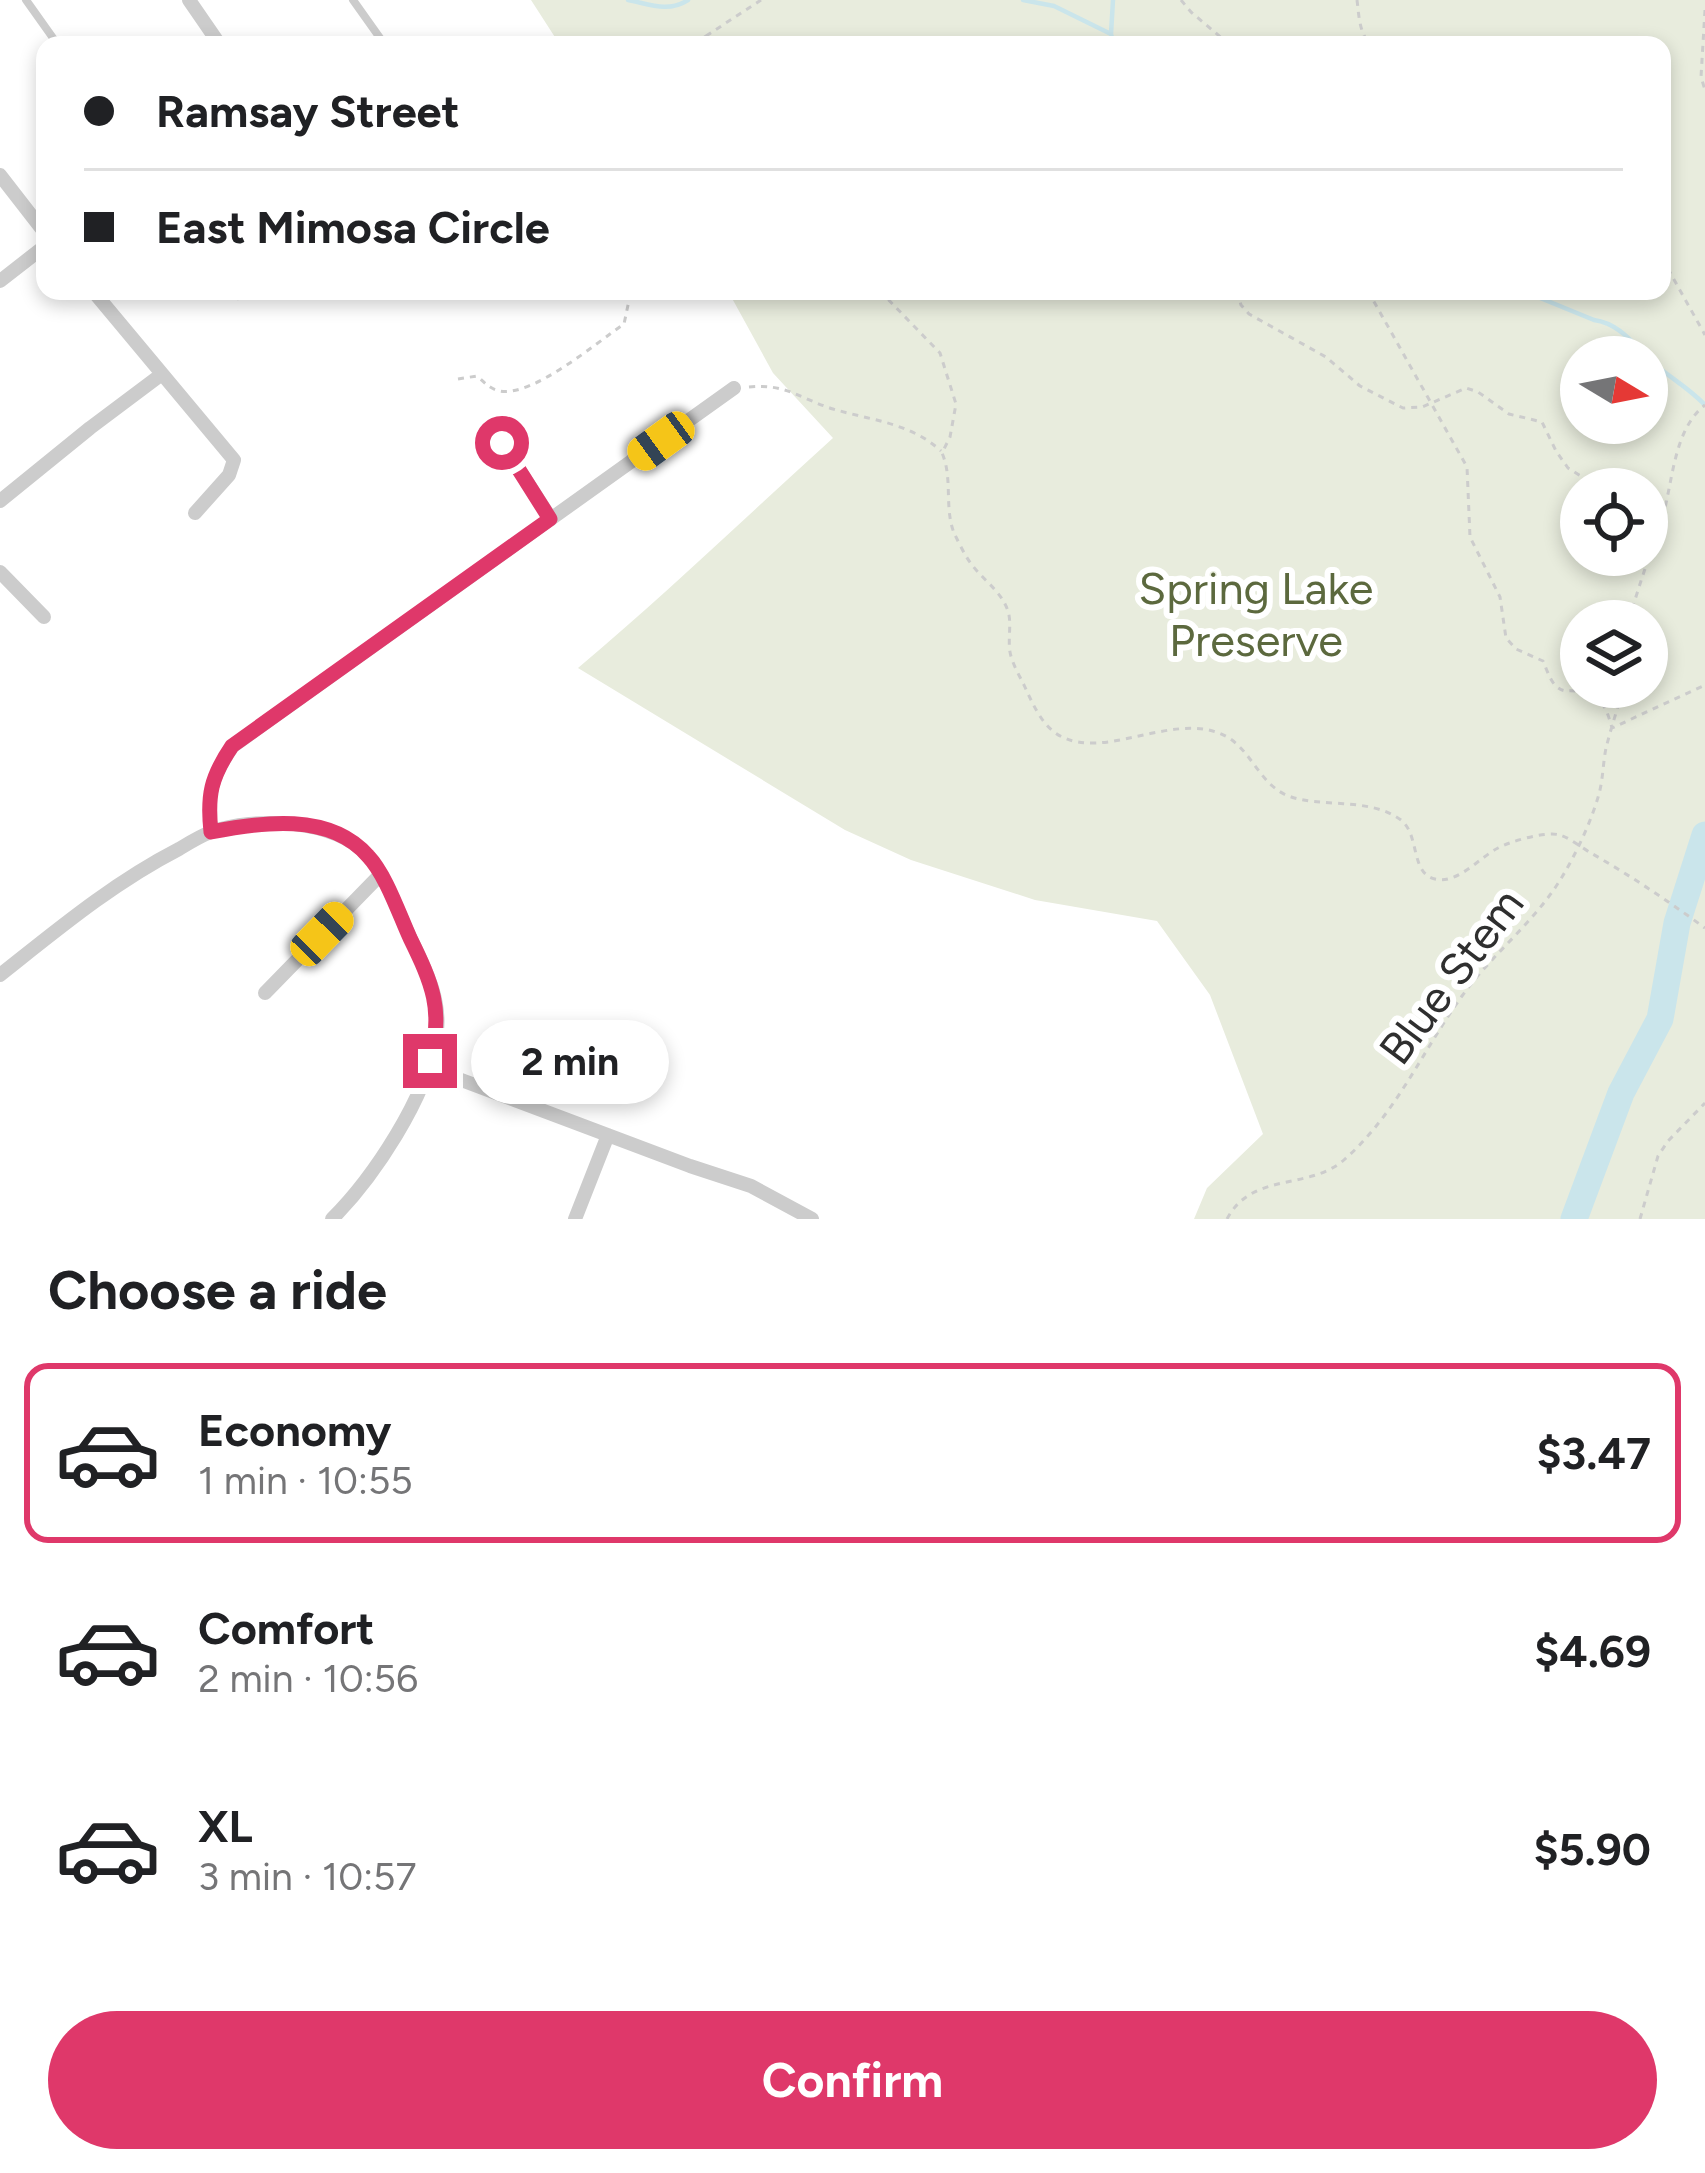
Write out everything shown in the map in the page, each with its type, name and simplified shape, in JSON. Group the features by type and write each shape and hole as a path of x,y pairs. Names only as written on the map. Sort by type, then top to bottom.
{"street":[{"path":"189,0 209,36"},
{"path":"0,175 36,221"},
{"path":"0,281 36,253"},
{"path":"100,300 234,460 229,475 195,513"},
{"path":"0,501 162,374"},
{"path":"211,832 208,801 217,768 232,746 734,388"},
{"path":"502,443 550,519"},
{"path":"0,572 44,617"},
{"path":"0,975 136,871 211,832 284,823 322,829 348,840 368,855 380,875 430,979 438,1013 430,1061 404,1122 377,1165 332,1219"},
{"path":"266,993 380,875"},
{"path":"430,1061 456,1078 751,1186 812,1219"},
{"path":"575,1219 608,1135"}],"lane":[{"path":"26,0 52,36"},
{"path":"353,0 379,36"}],"path":[{"path":"706,36 761,0"},
{"path":"1181,0 1219,36"},
{"path":"1358,0 1364,36"},
{"path":"1705,10 1700,77 1705,90"},
{"path":"1671,274 1705,335"},
{"path":"458,379 477,376 493,390 507,392 532,388 624,324 629,300"},
{"path":"889,300 940,353 956,404 942,453"},
{"path":"1240,300 1249,314 1326,357 1360,386 1403,408 1422,407 1466,388 1509,414 1543,422 1568,468"},
{"path":"1373,300 1467,467 1470,537 1500,597 1506,638 1516,649 1543,661 1562,691 1598,696 1612,728 1705,685"},
{"path":"734,388 790,389 828,408 898,426 932,442 946,463 953,530 970,563 1002,597 1009,616 1010,654 1040,718 1058,737 1093,743 1180,729 1211,731 1239,746 1280,793 1345,802 1404,822 1414,839 1419,866 1438,881 1450,879 1499,848 1557,834 1650,887 1705,928"},
{"path":"1668,495 1683,436 1705,405"},
{"name":"Blue Stem","path":"1227,1219 1251,1192 1322,1174 1342,1163 1365,1138 1417,1070 1462,994 1561,880 1599,792 1618,708"},
{"path":"1640,1219 1658,1156 1705,1103"}],"green space":[{"name":"Spring Lake Preserve","path":"531,0 1705,0 1705,1219 1194,1219 1207,1188 1263,1134 1210,995 1157,921 1035,900 911,860 845,830 578,668 833,438 773,373 733,300 1671,300 1671,36 554,36"}],"waterway":[{"path":"628,0 666,7 688,0"},
{"path":"1023,0 1054,6 1111,34"},
{"path":"1112,36 1113,0"},
{"path":"1545,300 1613,327 1705,405"},
{"path":"1574,1219 1621,1093 1660,1019 1677,923 1705,835"}],"route":[{"path":"430,1061 438,1013 430,979 368,855 322,829 284,823 211,832 208,801 217,768 232,746 550,519 502,443"}]}
